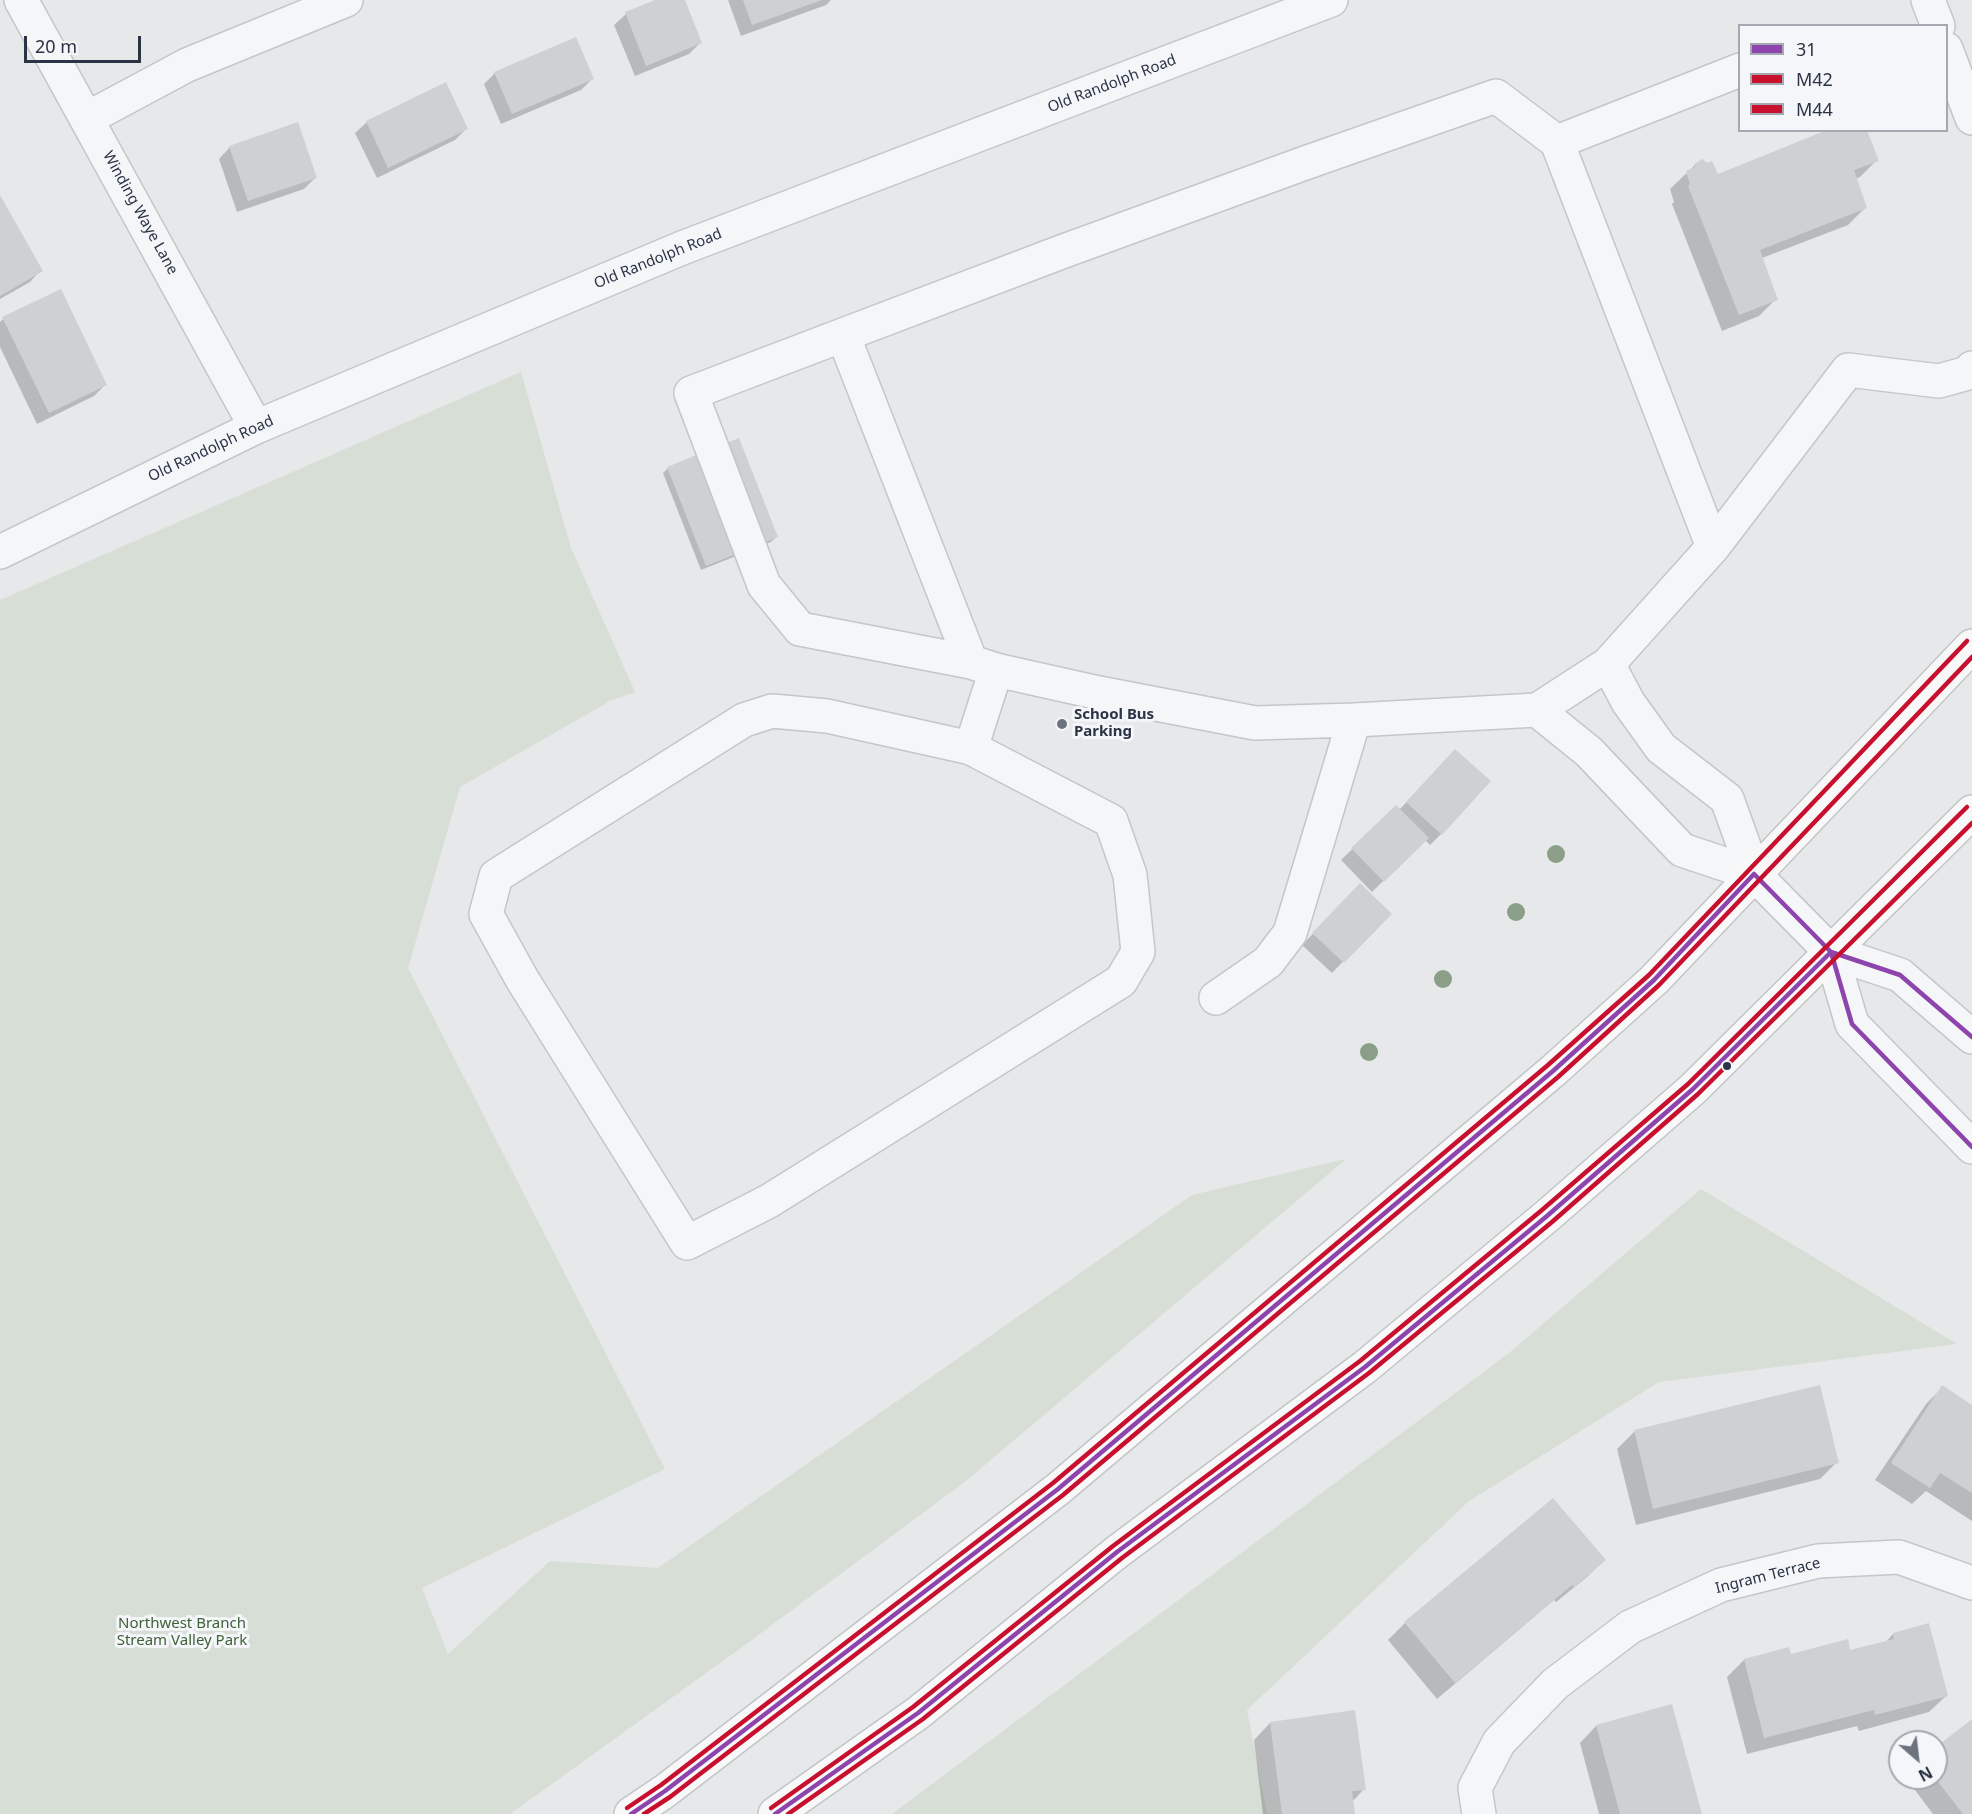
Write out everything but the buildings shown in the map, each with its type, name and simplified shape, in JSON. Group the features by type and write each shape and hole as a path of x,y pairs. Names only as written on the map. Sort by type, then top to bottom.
{"main road":[{"path":"631,1814 665,1791 1058,1489 1553,1071 1654,980 1972,646"},
{"path":"775,1814 918,1713 1117,1552 1365,1367 1556,1209 1693,1089 1972,812"}],"street":[{"name":"Winding Waye Lane","path":"21,0 88,118 256,427"},
{"path":"88,118 187,65 346,0"},
{"name":"Old Randolph Road","path":"0,552 256,427 682,248 1331,0"},
{"path":"1928,0 1937,24"},
{"path":"1948,52 1972,118"},
{"path":"1557,142 1738,71"},
{"path":"1713,547 1557,142 1496,96 1294,166 691,393 764,585 800,628 1099,693 1255,723 1537,710 1608,664 1713,547 1848,370 1939,381 1968,373 1972,368"},
{"path":"843,335 983,666 971,748"},
{"path":"1608,664 1628,702 1661,748 1727,799 1754,874 1831,952 1900,975 1972,1037"},
{"path":"1537,710 1588,752 1683,850 1754,874"},
{"path":"772,711 827,716 971,748 1111,821 1130,875 1138,952 1121,981 768,1201 687,1243 522,979 486,914 496,876 744,720 772,711"},
{"path":"1216,998 1268,962 1290,933 1354,720"},
{"path":"1831,952 1852,1024 1972,1147"},
{"name":"Ingram Terrace","path":"1479,1814 1475,1788 1499,1742 1556,1684 1630,1627 1721,1585 1818,1561 1899,1557 1972,1583"}],"green space":[{"name":"Northwest Branch Stream Valley Park","path":"521,372 571,548 635,692 610,701 460,787 408,968 665,1469 422,1588 448,1654 550,1561 658,1568 1192,1195 1346,1159 966,1481 734,1653 510,1814 0,1814 0,600"},
{"path":"1701,1189 1957,1344 1659,1382 1469,1501 1247,1710 1267,1814 892,1814 1509,1353"}],"transit line":[{"name":"M44","path":"627,1808 661,1785 1053,1483 1548,1065 1649,975 1967,641"},
{"name":"M42","path":"644,1814 670,1797 1063,1495 1558,1077 1659,985 1972,657"},
{"name":"M44","path":"771,1808 913,1707 1113,1546 1360,1361 1542,1210 1688,1084 1967,807"},
{"name":"M42","path":"788,1814 923,1719 1122,1558 1369,1373 1552,1222 1698,1094 1972,823"},
{"name":"31","path":"631,1814 665,1791 1058,1489 1553,1071 1654,980 1754,874 1831,952 1900,975 1972,1037"},
{"name":"31","path":"1831,952 1852,1024 1972,1147"},
{"name":"31","path":"775,1814 918,1713 1117,1552 1365,1367 1547,1216 1693,1089 1831,952"}],"place":[{"name":"School Bus Parking","path":"1062,724"}]}
